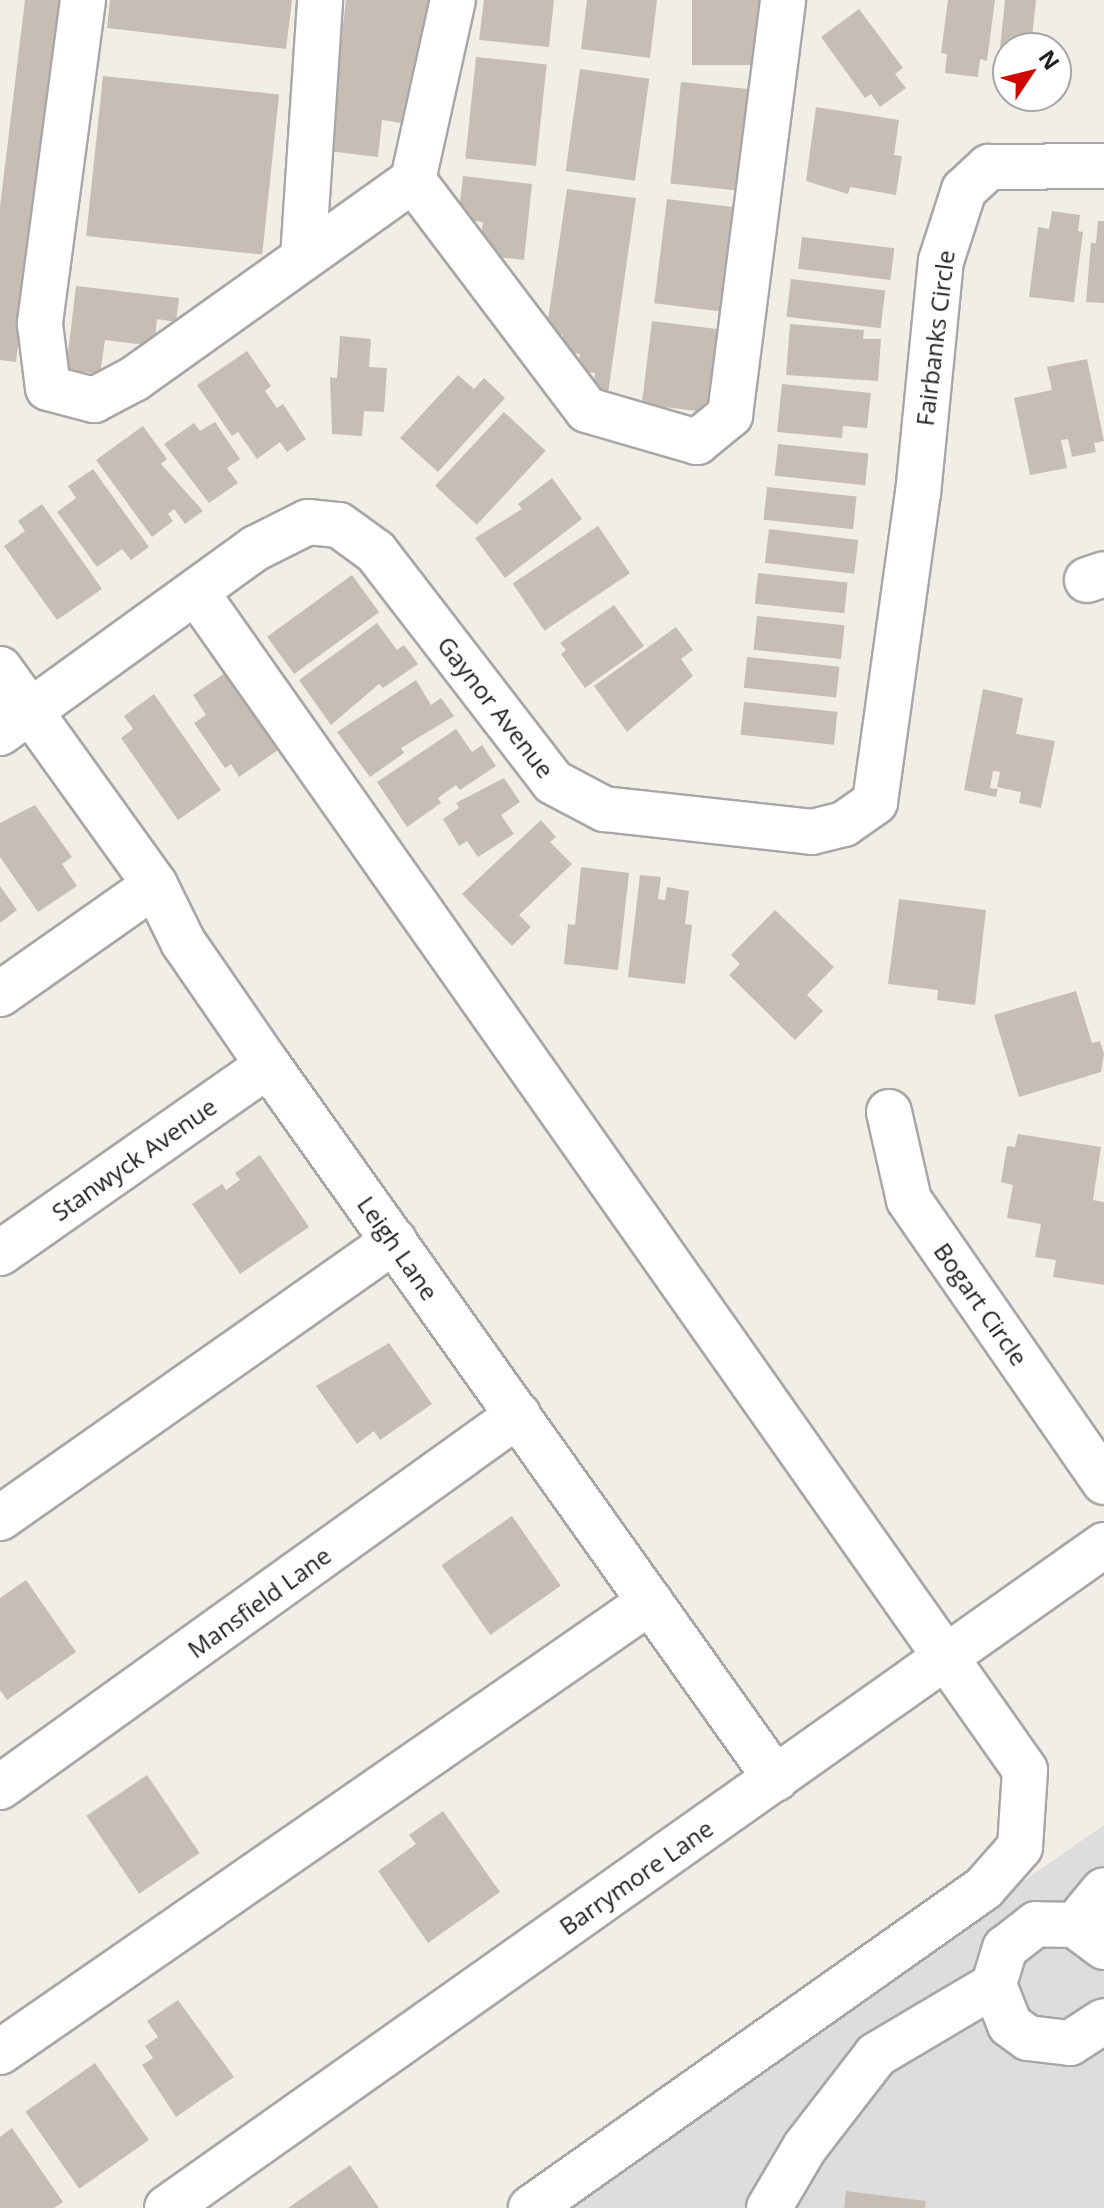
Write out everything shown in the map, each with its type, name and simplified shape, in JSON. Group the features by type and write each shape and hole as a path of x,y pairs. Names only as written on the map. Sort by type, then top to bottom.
{"street":[{"path":"83,0 40,324 48,388 94,400 134,379 413,180 453,0"},
{"path":"303,258 320,0"},
{"path":"413,180 587,410 697,442 730,415 783,0"},
{"name":"Fairbanks Circle","path":"918,494 941,261 964,190 989,167 1104,166"},
{"name":"Gaynor Avenue","path":"17,721 256,548 308,522 339,525 376,552 553,782 604,809 812,832 844,824 875,802 918,494"},
{"path":"196,592 1025,1770 1020,1847 984,1888 531,2208"},
{"name":"Leigh Lane","path":"0,669 17,721 155,885 183,942 268,1065 776,1779"},
{"path":"0,994 155,885"},
{"name":"Stanwyck Avenue","path":"0,1253 268,1065"},
{"name":"Bogart Circle","path":"889,1112 909,1200 1104,1482"},
{"path":"0,1518 394,1241"},
{"name":"Mansfield Lane","path":"0,1787 518,1415"},
{"name":"Barrymore Lane","path":"167,2208 949,1660 1104,1545"},
{"path":"0,2052 650,1602"},
{"path":"1099,2037 1059,2044 1028,2038 1010,2025 994,1985 997,1966 1018,1934 1036,1924 1090,1936 1104,1890"},
{"path":"769,2208 805,2147 876,2055 994,1985"}],"shaded area":[{"path":"1104,1825 1104,2208 553,2208"}],"building":[{"path":"25,0 60,0 16,362 0,360 0,207"},
{"path":"110,0 292,0 286,49 107,28"},
{"path":"346,0 434,0 399,142 401,123 382,120 378,157 328,151"},
{"path":"484,0 554,0 549,47 479,40"},
{"path":"587,0 657,0 650,58 581,49"},
{"path":"692,0 763,0 763,65 692,65"},
{"path":"948,0 995,0 987,61 980,59 978,77 945,73 947,54 941,53"},
{"path":"1005,0 1036,0 1033,32 1002,32"},
{"path":"859,9 903,68 895,74 906,88 880,107 871,94 865,98 821,37"},
{"path":"476,57 547,64 536,166 465,158"},
{"path":"580,69 649,79 635,181 566,171"},
{"path":"103,76 279,95 262,255 86,236"},
{"path":"681,82 751,89 740,191 670,183"},
{"path":"816,107 899,120 894,155 902,156 896,195 850,187 848,194 806,181"},
{"path":"463,176 532,184 524,260 488,256 490,240 481,239 483,222 458,219"},
{"path":"567,189 636,198 608,394 593,391 595,373 577,371 580,354 561,351 563,335 546,333"},
{"path":"667,199 738,208 726,312 654,303"},
{"path":"1052,211 1080,215 1078,231 1083,232 1074,302 1029,297 1038,227 1049,229"},
{"path":"1098,221 1104,221 1104,303 1086,302 1091,243 1096,243"},
{"path":"802,237 894,248 890,280 798,269"},
{"path":"791,279 885,291 881,328 786,317"},
{"path":"76,286 179,298 176,322 157,319 154,346 105,340 100,374 66,370"},
{"path":"652,321 720,329 710,413 642,404"},
{"path":"790,324 864,330 863,339 881,339 878,381 786,375"},
{"path":"340,336 371,339 369,367 387,368 384,412 364,411 362,436 332,434 330,377 337,378"},
{"path":"247,351 271,386 265,391 277,408 283,404 306,439 287,452 280,442 257,459 238,432 232,436 197,385"},
{"path":"1087,359 1104,441 1094,443 1096,452 1072,457 1068,439 1061,440 1067,468 1030,475 1014,398 1052,390 1047,367"},
{"path":"458,375 474,389 484,378 505,398 438,472 400,438"},
{"path":"782,384 871,393 867,428 843,426 842,438 777,432"},
{"path":"504,412 546,451 477,525 435,486"},
{"path":"215,422 240,459 227,468 238,483 209,503 164,444 194,423 200,431"},
{"path":"143,426 167,459 161,464 203,511 185,524 174,509 168,514 173,521 152,537 96,460"},
{"path":"778,444 869,454 865,485 775,476"},
{"path":"93,469 149,547 131,560 122,549 97,567 57,512 76,498 68,486"},
{"path":"552,478 582,519 505,578 475,538 522,509 518,504"},
{"path":"767,487 857,496 853,529 764,520"},
{"path":"42,504 102,589 57,620 4,546 25,531 18,521"},
{"path":"598,526 630,573 544,631 513,584"},
{"path":"769,529 858,540 854,574 765,563"},
{"path":"758,573 848,582 844,613 755,604"},
{"path":"352,575 379,612 294,674 267,637"},
{"path":"614,605 644,646 585,688 561,654 566,650 560,643"},
{"path":"757,616 845,625 841,659 753,650"},
{"path":"377,623 397,650 404,645 418,664 383,688 379,684 331,725 299,680"},
{"path":"676,627 693,650 681,659 693,676 627,732 594,686"},
{"path":"747,657 839,667 836,698 744,688"},
{"path":"228,671 281,748 239,777 231,764 225,768 194,723 206,715 193,695"},
{"path":"416,680 431,705 441,698 454,716 401,748 404,753 370,777 337,732"},
{"path":"983,689 1023,698 1016,734 1055,741 1041,808 1019,803 1021,792 997,787 1000,772 993,771 990,788 998,789 996,797 964,790"},
{"path":"154,694 221,790 178,820 121,738 133,729 124,716"},
{"path":"744,702 837,712 834,745 741,735"},
{"path":"456,729 472,752 482,745 496,766 460,790 456,785 438,798 441,803 407,827 377,782"},
{"path":"504,778 520,802 501,815 514,834 478,857 467,841 459,846 443,819 459,808 456,803"},
{"path":"35,805 72,857 62,864 77,886 38,912 0,857 0,823"},
{"path":"541,820 556,837 550,842 572,864 519,915 531,927 512,946 462,894"},
{"path":"581,867 629,873 618,970 564,964 568,924 575,925"},
{"path":"640,875 661,877 658,899 665,900 667,887 689,891 685,924 692,925 685,984 628,977"},
{"path":"0,886 17,910 0,923"},
{"path":"899,899 986,910 975,1005 937,1000 938,990 888,984"},
{"path":"775,910 834,967 807,995 823,1011 795,1040 729,975 740,964 731,955"},
{"path":"1076,991 1092,1043 1100,1041 1104,1054 1101,1072 1019,1097 994,1015"},
{"path":"1018,1134 1101,1147 1093,1200 1104,1202 1104,1285 1053,1277 1056,1260 1035,1257 1041,1224 1007,1218 1013,1185 1001,1182 1007,1146 1015,1147"},
{"path":"260,1155 309,1227 240,1274 192,1204 222,1184 226,1190 240,1180 235,1173"},
{"path":"389,1343 432,1404 380,1440 374,1431 357,1444 316,1386"},
{"path":"512,1516 561,1586 490,1635 442,1565"},
{"path":"26,1580 76,1652 7,1700 0,1690 0,1598"},
{"path":"147,1775 200,1853 139,1894 86,1816"},
{"path":"443,1811 500,1892 428,1943 378,1871 416,1844 409,1835"},
{"path":"178,2000 234,2077 176,2117 142,2065 153,2058 145,2046 158,2037 147,2021"},
{"path":"95,2063 149,2140 79,2189 25,2112"},
{"path":"12,2128 63,2202 54,2208 0,2208 0,2137"},
{"path":"350,2165 379,2208 288,2208"},
{"path":"846,2191 926,2201 925,2208 844,2208"}]}
